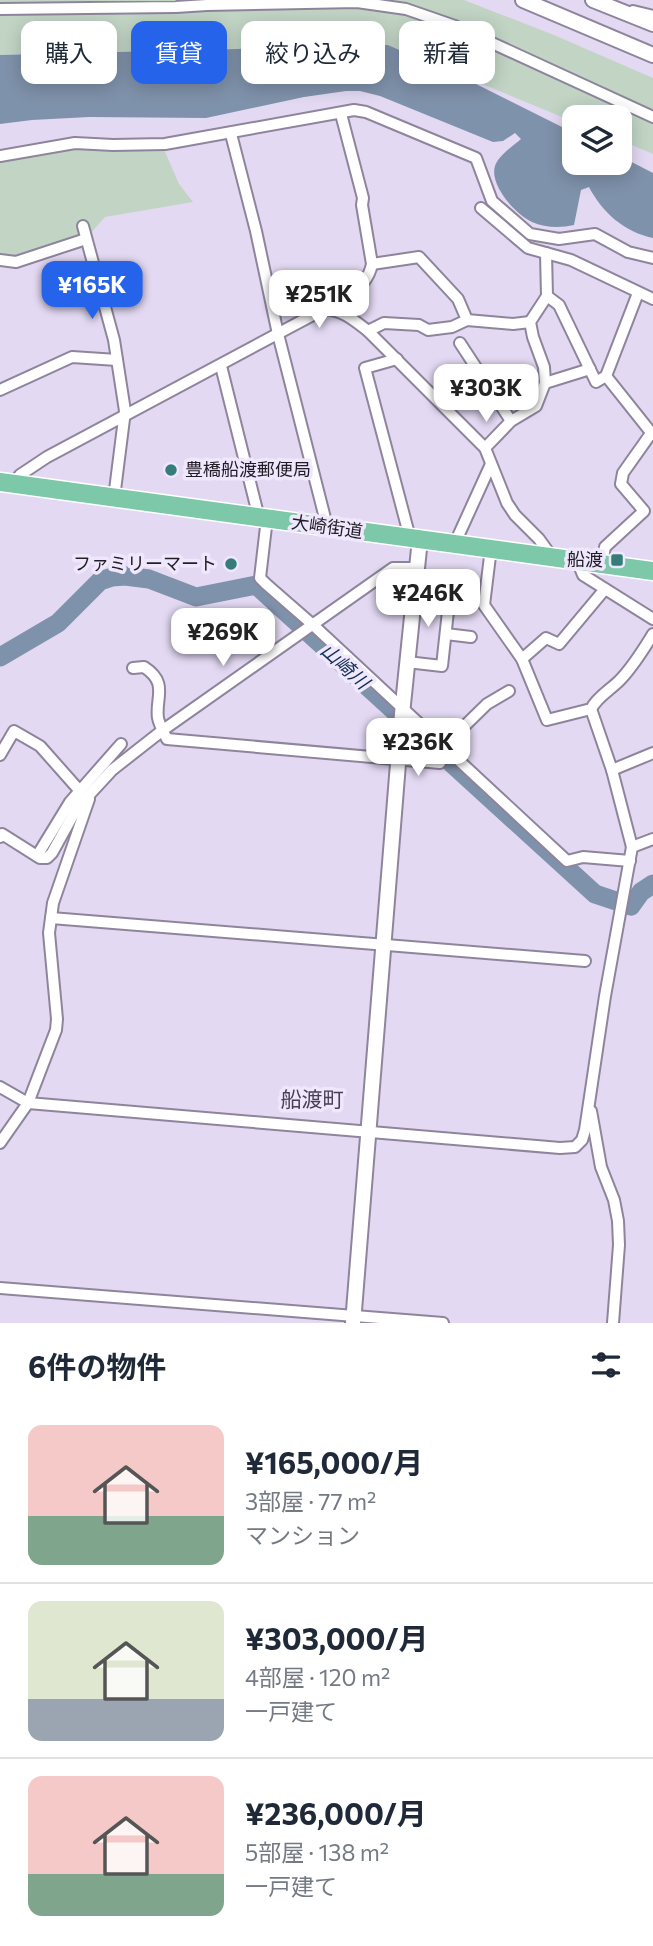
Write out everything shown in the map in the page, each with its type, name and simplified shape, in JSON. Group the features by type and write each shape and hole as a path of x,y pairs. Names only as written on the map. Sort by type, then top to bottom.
{"main road":[{"name":"大崎街道","path":"7,483 653,571"}],"street":[{"path":"523,0 653,55"},
{"path":"593,0 653,24"},
{"path":"0,9 356,2 407,5 653,117"},
{"path":"613,8 653,16"},
{"path":"0,156 75,143 165,144 354,110 366,112 476,158 492,201 530,234 559,239 595,234 628,252 653,258"},
{"path":"336,310 346,298 363,286 372,264 363,198 341,114"},
{"path":"231,134 327,526"},
{"path":"481,208 528,248 571,260 653,299"},
{"path":"83,226 114,340 125,411 114,498"},
{"path":"530,322 547,296 545,236"},
{"path":"0,260 16,262 86,239"},
{"path":"372,264 419,257 458,299 467,320"},
{"path":"547,296 559,305 596,382 606,376 638,293"},
{"path":"7,483 47,457 324,309 336,310 349,316 368,331 485,448 515,515 540,539 552,557"},
{"path":"368,331 384,323 408,324 428,330 452,327 467,320 513,324 530,322"},
{"path":"485,448 511,421 536,406 545,383 544,367 530,322"},
{"path":"460,343 511,421"},
{"path":"0,390 72,357 117,360"},
{"path":"353,1320 398,761 417,568 415,539 365,368 397,359"},
{"path":"221,366 263,518 260,578 308,628 402,716 443,747 567,861 583,857 630,861"},
{"path":"545,383 590,369"},
{"path":"602,563 605,547 644,511 621,484 623,473 652,433 606,376"},
{"path":"455,543 491,464"},
{"path":"491,548 484,605 522,659 547,720 591,709"},
{"path":"577,560 583,575 653,620"},
{"path":"1,833 37,856 47,858 77,808 111,770 163,730 393,568 417,568"},
{"path":"522,659 546,638 559,643 605,589"},
{"path":"407,662 442,666 446,634 449,602 414,598"},
{"path":"446,634 471,638"},
{"path":"0,1087 28,1103 575,1147 582,1140 632,847 612,770 591,709 594,702 648,652 653,634"},
{"path":"133,668 144,667 156,678 160,700 158,718 167,739 440,763"},
{"path":"443,747 487,704 509,691"},
{"path":"0,755 14,731 40,746 79,790"},
{"path":"37,856 79,790 121,744"},
{"path":"612,770 653,753"},
{"path":"0,1143 28,1103 57,1025 49,933 53,903 91,793"},
{"path":"632,847 653,839"},
{"path":"51,918 585,961"},
{"path":"589,1098 598,1154 614,1200 618,1221 619,1245 613,1323"},
{"path":"0,1288 353,1320 443,1323"}],"green space":[{"path":"0,0 464,0 653,78 653,154 632,145 632,105 562,105 562,117 482,84 495,84 495,21 399,21 399,50 385,45 385,21 241,21 241,49 227,49 227,21 131,21 131,52 117,52 117,21 21,21 21,54 0,55"},
{"path":"75,147 163,147 179,184 193,202 105,217 90,234 20,258 0,258 0,159"}],"water":[{"path":"385,45 399,50 399,84 476,84 562,127 562,175 632,175 632,162 653,173 653,238 633,231 615,220 600,205 589,187 581,190 574,225 553,227 532,222 505,198 494,174 499,159 521,139 515,133 503,141 493,142 380,96 360,91 304,97 206,118 89,117 0,124 0,55 21,54 21,84 117,84 117,52 131,52 131,84 227,84 227,49 241,49 241,84 385,84"}],"waterway":[{"name":"山崎川","path":"0,657 58,623 100,581 112,577 149,579 196,597 256,585 595,894 631,906 641,892 653,884"}],"place":[{"name":"豊橋船渡郵便局","path":"171,470"},
{"name":"船渡","path":"617,560"},
{"name":"ファミリーマート","path":"231,564"}],"district":[{"name":"船渡町","path":"312,1100"}]}
